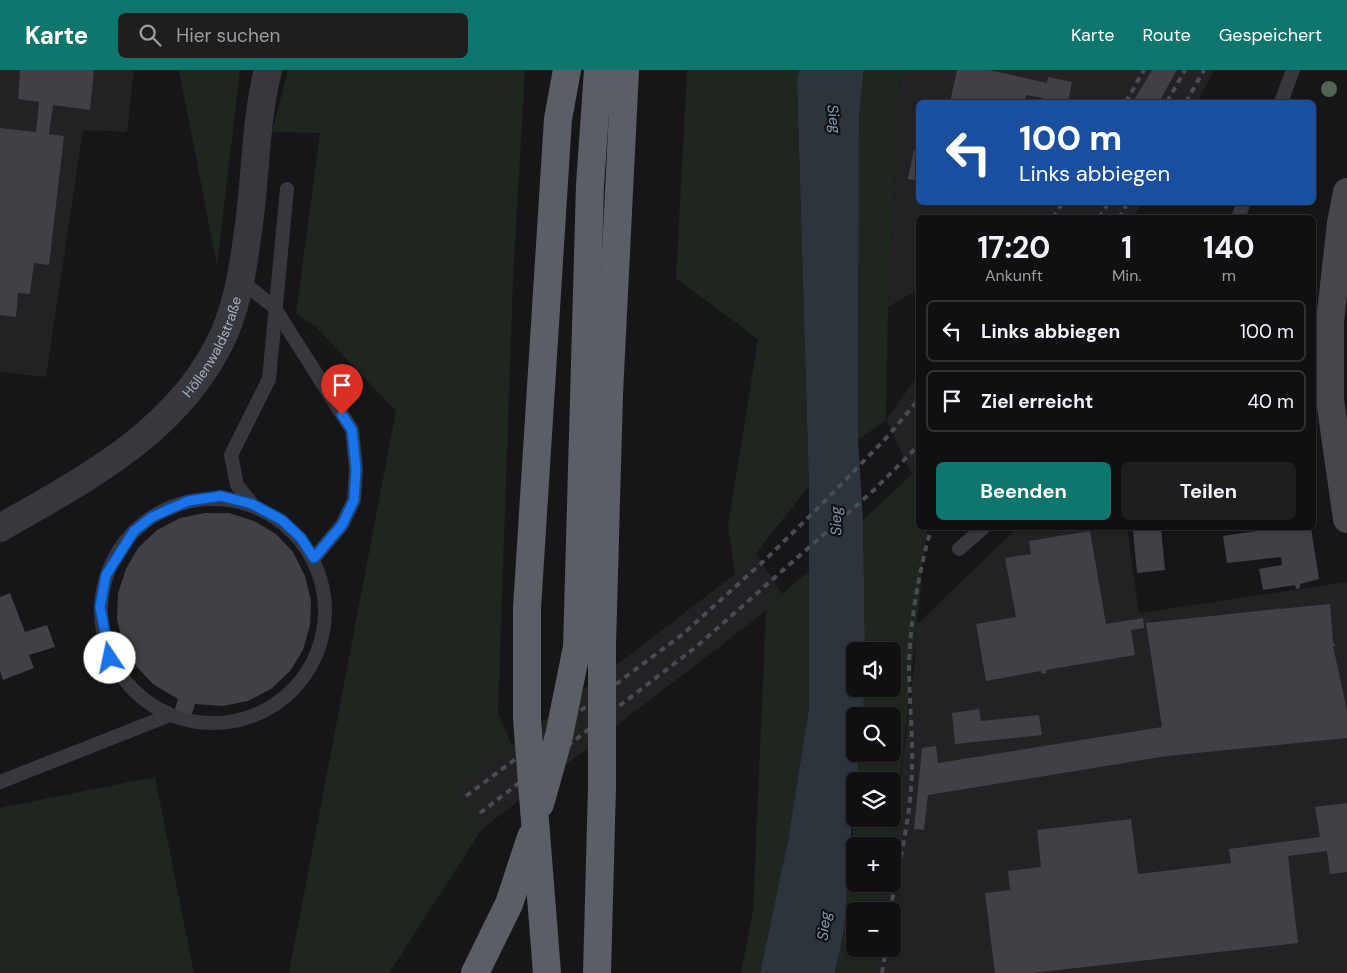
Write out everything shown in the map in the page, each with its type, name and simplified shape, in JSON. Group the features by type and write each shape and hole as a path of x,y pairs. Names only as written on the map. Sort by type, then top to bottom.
{"highway":[{"path":"547,973 527,719 527,608 558,119 567,70"},
{"path":"597,973 602,786 590,646 590,185 598,70"},
{"path":"475,973 509,904 531,837 559,736 590,646 609,394 626,70"}],"main road":[{"path":"1347,192 1322,321 1330,400 1347,519"}],"street":[{"name":"Höllenwaldstraße","path":"0,528 123,454 172,411 193,387 224,333 240,280 250,215 259,125 268,70"}],"lane":[{"path":"1282,100 1293,70"},
{"path":"252,504 237,485 232,455 269,379 274,307 287,189"},
{"path":"240,280 274,307 352,430 356,469 354,500 342,525 314,558"},
{"path":"221,496 252,504 282,520 301,538 314,558 323,588 325,623 319,648 305,672 279,704 245,720 207,725 166,717 132,692 110,658 100,607 106,575 134,531 152,517 188,501 221,496"},
{"path":"959,550 981,530"},
{"path":"0,782 166,717"}],"shaded area":[{"path":"0,70 134,70 127,132 83,130 46,377 0,372"},
{"path":"179,70 240,70 217,266"},
{"path":"288,70 525,70 513,280 498,714 512,745 456,788 482,829 389,973 289,973 396,411 315,326 296,314 320,133 272,132"},
{"path":"687,70 799,70 797,79 809,486 756,553 735,574 728,526 758,339 676,278"},
{"path":"864,70 900,70 888,307 886,420 858,440 859,115"},
{"path":"900,70 1214,70 1198,100 916,100 916,205 1141,205 1135,215 916,215 916,291 888,307"},
{"path":"916,378 916,471 912,474 886,420"},
{"path":"916,471 916,530 927,530 901,772 858,772 858,762 901,762 901,707 863,707 864,697 901,697 901,642 865,642 863,520"},
{"path":"1015,530 1127,530 1139,613 1347,582 1347,973 874,973 877,957 901,957 901,902 885,902 887,892 901,892 901,837 894,837 895,827 901,827 901,779 915,659 916,625"},
{"path":"756,553 782,594 766,611 482,829 456,788 735,574"},
{"path":"809,571 809,708 788,841 760,973 741,973 753,910 766,611 782,594"},
{"path":"155,777 194,973 0,973 0,808"},
{"path":"853,827 895,827 894,837 852,837"},
{"path":"847,892 887,892 885,902 846,902"},
{"path":"846,907 846,957 877,957 874,973 835,973 844,930"}],"water":[{"name":"Sieg","path":"799,70 864,70 859,115 858,440 863,520 865,642 846,642 846,697 864,697 863,707 846,707 846,762 858,762 858,772 846,772 846,827 852,827 851,837 846,837 847,892 844,930 835,973 760,973 788,841 809,708 809,486 797,79"}],"building":[{"path":"20,70 94,70 90,110 53,105 49,134 64,136 49,265 34,263 30,294 18,293 16,317 0,315 0,128 36,132 39,102 18,99"},
{"path":"957,70 989,70 1047,83 1048,77 1072,82 1068,100 1042,100 1043,98 1026,95 1025,100 950,100"},
{"path":"1152,70 1177,70 1160,100 1134,100"},
{"path":"914,150 916,150 916,180 908,179"},
{"path":"205,513 229,513 254,521 276,534 293,552 305,576 311,601 310,625 303,650 290,671 271,689 248,701 223,706 195,704 191,717 174,712 178,699 153,684 136,666 123,644 117,619 118,593 126,569 138,548 157,530 180,518"},
{"path":"1133,530 1161,530 1165,570 1137,573"},
{"path":"1264,530 1311,530 1319,579 1300,584 1300,588 1296,589 1295,585 1263,590 1259,569 1282,565 1281,557 1227,563 1223,536"},
{"path":"1090,531 1106,624 1143,618 1144,628 1131,630 1135,655 1046,670 1046,673 1042,674 1041,671 986,681 976,624 1016,617 1005,558 1031,554 1029,541"},
{"path":"10,593 25,632 47,625 55,647 29,655 34,668 3,680 0,671 0,597"},
{"path":"1330,604 1333,642 1336,646 1333,646 1347,710 1347,738 1167,756 928,795 924,830 914,829 922,748 936,746 938,763 1162,727 1146,623 1276,609 1279,607 1279,609"},
{"path":"979,709 981,721 1039,715 1042,735 955,744 952,713"},
{"path":"1347,803 1347,872 1330,874 1327,851 1288,856 1298,943 1032,973 995,973 985,893 1010,890 1008,871 1041,867 1037,830 1131,819 1138,874 1231,863 1229,849 1320,837 1315,807"}],"railway":[{"path":"1127,100 1144,70"},
{"path":"1168,100 1185,70"},
{"path":"1187,100 1204,70"},
{"path":"1055,215 1061,205"},
{"path":"1101,215 1107,205"},
{"path":"1121,215 1126,205"},
{"path":"466,796 683,634 766,559 823,503 888,436 916,403"},
{"path":"480,813 696,647 874,490 916,448"},
{"path":"892,902 910,801 912,740 909,666 911,631 919,579 931,530"},
{"path":"882,973 885,957"}],"route":[{"path":"110,658 100,607 106,575 134,531 152,517 188,501 221,496 252,504 282,520 301,538 314,558 342,525 354,500 356,469 352,430 342,415"}]}
